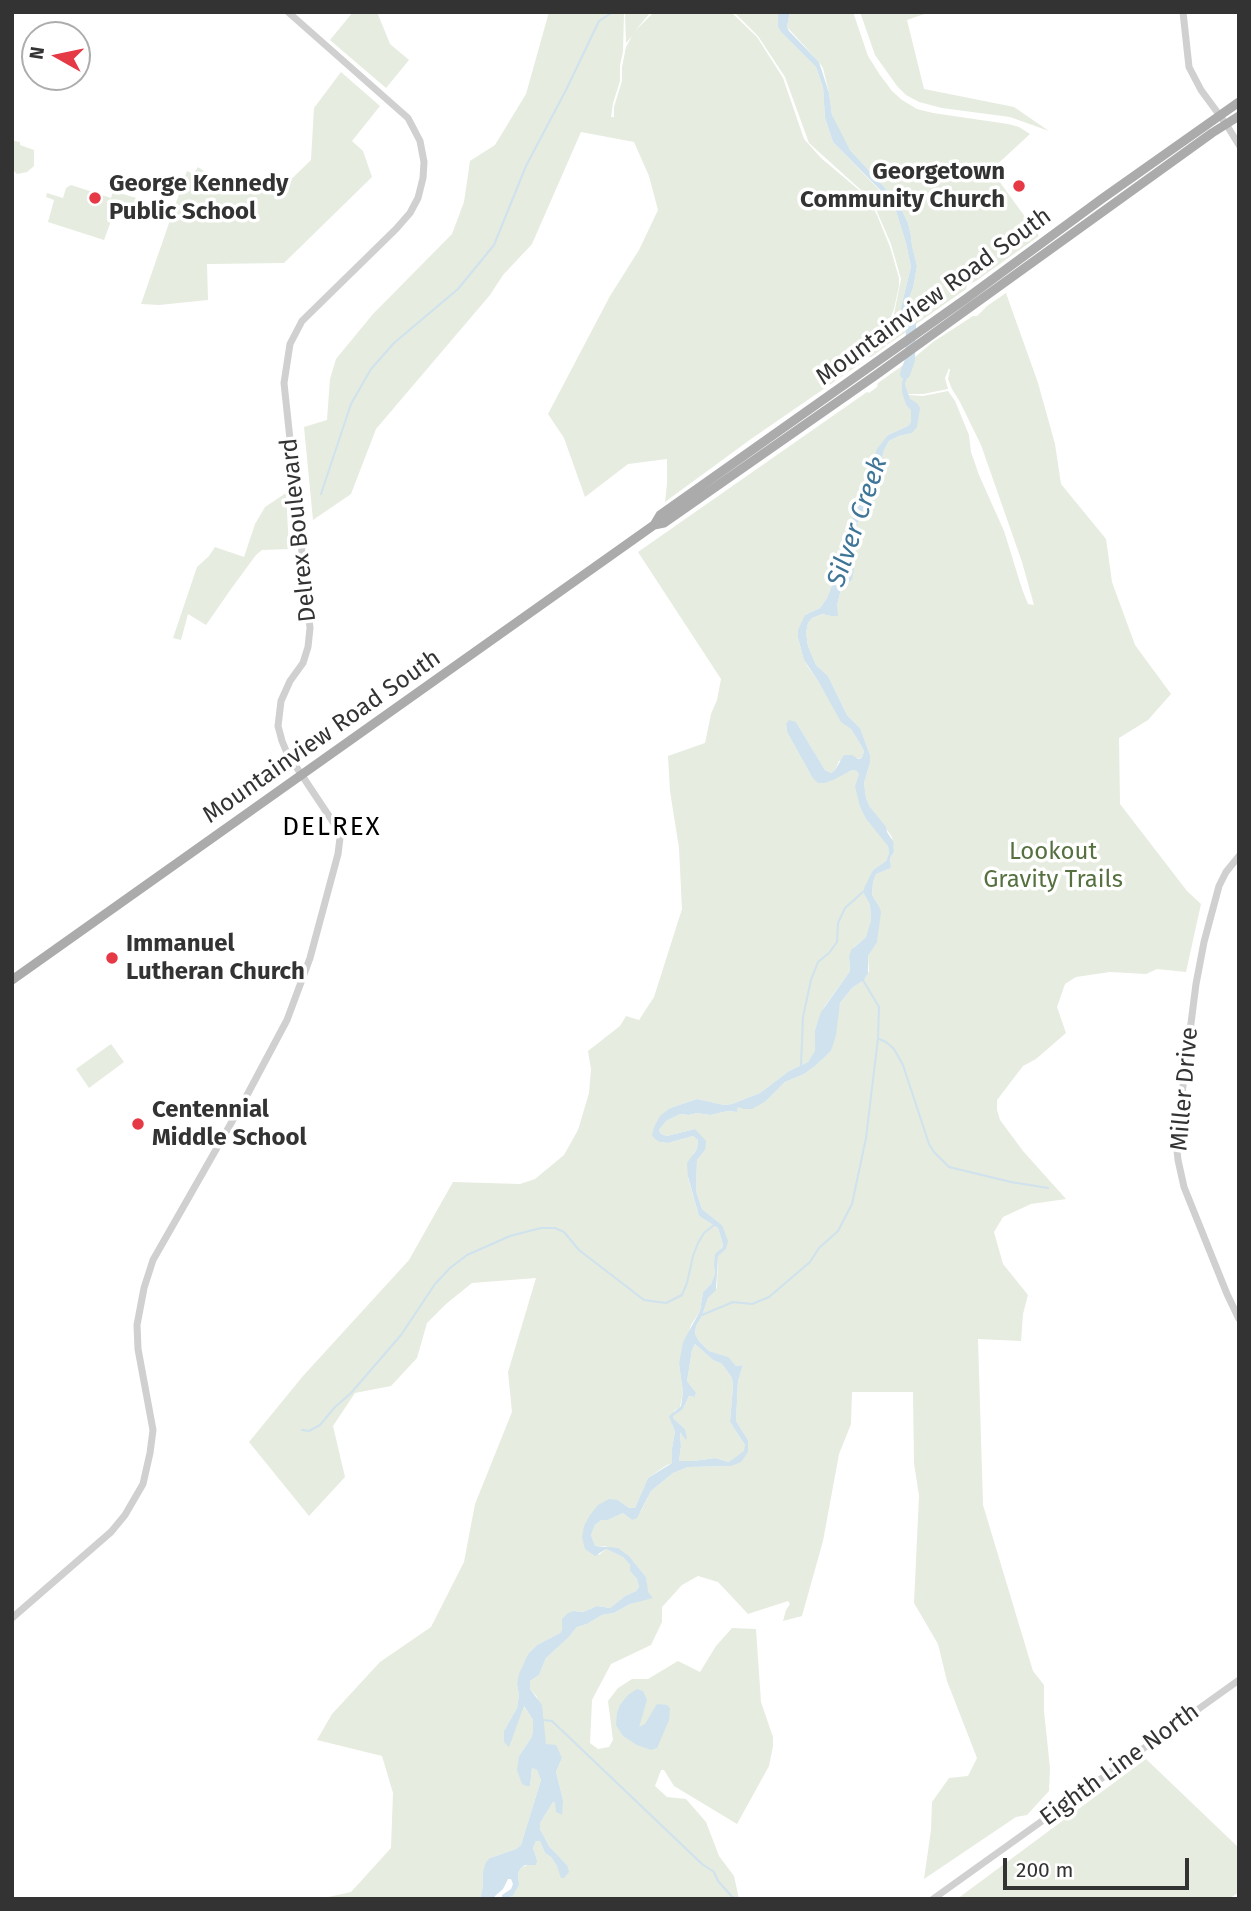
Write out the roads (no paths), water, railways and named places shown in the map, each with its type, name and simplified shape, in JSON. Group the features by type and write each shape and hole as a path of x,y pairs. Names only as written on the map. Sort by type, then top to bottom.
{"main road":[{"name":"Mountainview Road South","path":"969,303 1103,198 1239,102"},
{"name":"Mountainview Road South","path":"12,979 654,525 660,515 875,370 1239,116"}],"street":[{"name":"Delrex Boulevard","path":"12,1619 111,1532 125,1515 143,1484 153,1430 138,1349 137,1325 144,1288 153,1260 287,1020 310,958 338,854 340,838 335,825 287,753 278,726 281,701 290,681 303,663 310,628 284,383 290,344 302,321 410,213 424,178 424,162 420,141 408,118 288,12"},
{"path":"1183,12 1189,67 1200,90 1239,145"},
{"name":"Miller Drive","path":"1239,856 1226,872 1215,895 1204,942 1196,984 1177,1141 1184,1187 1239,1319"},
{"name":"Eighth Line North","path":"933,1899 1239,1680"}],"water":[{"path":"778,12 790,12 787,27 789,31 819,62 829,93 832,115 850,150 898,202 908,223 917,266 906,306 915,325 909,330 901,307 911,267 896,211 888,198 833,142 825,118 823,87 816,67 781,32 778,27"},
{"path":"915,357 905,384 910,399 920,408 917,427 912,433 889,441 884,450 878,475 843,562 842,577 852,565 854,568 852,580 841,589 838,616 823,614 812,618 806,633 816,665 828,676 847,715 860,728 870,755 864,783 866,798 893,841 891,868 876,874 873,882 872,895 881,912 877,942 868,956 868,973 840,1003 831,1051 815,1066 785,1082 766,1101 752,1109 738,1107 737,1112 710,1115 680,1114 666,1121 659,1130 667,1136 695,1129 706,1141 705,1150 697,1160 696,1191 702,1209 722,1225 728,1241 726,1249 718,1256 716,1290 708,1298 695,1334 709,1351 728,1357 736,1366 743,1365 738,1381 736,1421 748,1440 748,1452 741,1462 731,1466 688,1467 673,1473 651,1491 637,1518 632,1520 623,1513 608,1520 601,1520 595,1525 591,1535 595,1546 618,1548 630,1557 646,1577 648,1592 653,1598 630,1604 577,1627 546,1658 539,1675 530,1681 530,1689 542,1705 546,1744 556,1745 562,1758 556,1772 563,1800 562,1815 556,1812 553,1802 540,1823 540,1829 549,1846 567,1865 569,1872 561,1878 551,1857 545,1853 540,1841 536,1841 533,1848 536,1865 525,1865 521,1868 518,1873 519,1885 513,1896 502,1898 513,1884 511,1879 508,1879 494,1899 480,1899 486,1862 521,1845 541,1780 537,1770 532,1768 530,1786 526,1786 522,1784 517,1770 519,1756 533,1732 533,1720 524,1706 509,1747 504,1742 504,1731 517,1708 519,1674 528,1654 537,1645 560,1633 562,1619 568,1613 583,1612 597,1606 610,1608 639,1587 637,1579 630,1571 630,1565 623,1557 606,1549 595,1556 585,1549 582,1537 584,1526 598,1505 609,1499 635,1508 648,1478 672,1463 675,1432 669,1416 681,1406 683,1392 679,1364 683,1342 700,1311 703,1292 711,1284 715,1274 715,1254 723,1244 718,1228 699,1216 688,1177 687,1163 697,1149 698,1140 693,1136 668,1143 660,1142 652,1135 654,1127 660,1116 670,1108 697,1099 724,1105 732,1104 760,1093 789,1071 808,1062 815,1051 815,1030 821,1012 850,971 851,950 866,937 871,921 870,905 864,888 873,870 886,861 889,853 888,846 866,819 860,807 855,786 859,775 852,770 833,780 818,783 787,732 786,724 789,720 796,722 825,770 831,773 844,755 862,758 864,751 859,742 851,729 841,722 804,660 798,630 805,615 820,608 827,598 834,580 837,556 868,480 877,449 888,435 911,422 911,410 906,405 902,392 902,381 909,361","holes":["695,1344 713,1360 722,1364 732,1378 730,1422 745,1445 744,1451 729,1462 715,1458 679,1461 680,1432 686,1440 687,1438 685,1429 673,1416 683,1409 689,1396 695,1397 696,1393 687,1381"]},
{"path":"637,1689 643,1691 647,1700 639,1727 645,1724 657,1704 670,1708 669,1720 657,1748 651,1750 623,1736 616,1725 620,1705"}],"waterway":[{"path":"321,494 351,404 371,369 394,343 458,289 494,245 526,166 599,21 613,12"},
{"name":"Silver Creek","path":"905,374 910,360 911,325 907,315"},
{"path":"801,1065 803,1017 811,980 818,962 837,942 838,923 845,908 864,891"},
{"path":"702,1315 733,1302 752,1304 769,1297 810,1262 819,1248 838,1231 852,1204 866,1138 878,1038 879,1007 863,980"},
{"path":"879,1039 894,1049 903,1065 929,1144 949,1167 1048,1188"},
{"path":"302,1430 309,1431 320,1425 351,1393 401,1335 435,1284 467,1255 510,1236 541,1228 555,1228 564,1232 579,1250 644,1300 666,1303 682,1295 698,1243 704,1233 714,1225"},
{"path":"543,1720 552,1721 702,1864 714,1872 718,1881 734,1899"}],"place":[{"name":"Georgetown Community Church","path":"1019,186"},
{"name":"George Kennedy Public School","path":"95,198"},
{"name":"Immanuel Lutheran Church","path":"112,958"},
{"name":"Centennial Middle School","path":"138,1124"}],"district":[{"name":"DELREX","path":"332,828"}],"park label":[{"name":"Lookout Gravity Trails","path":"1053,866"}]}
